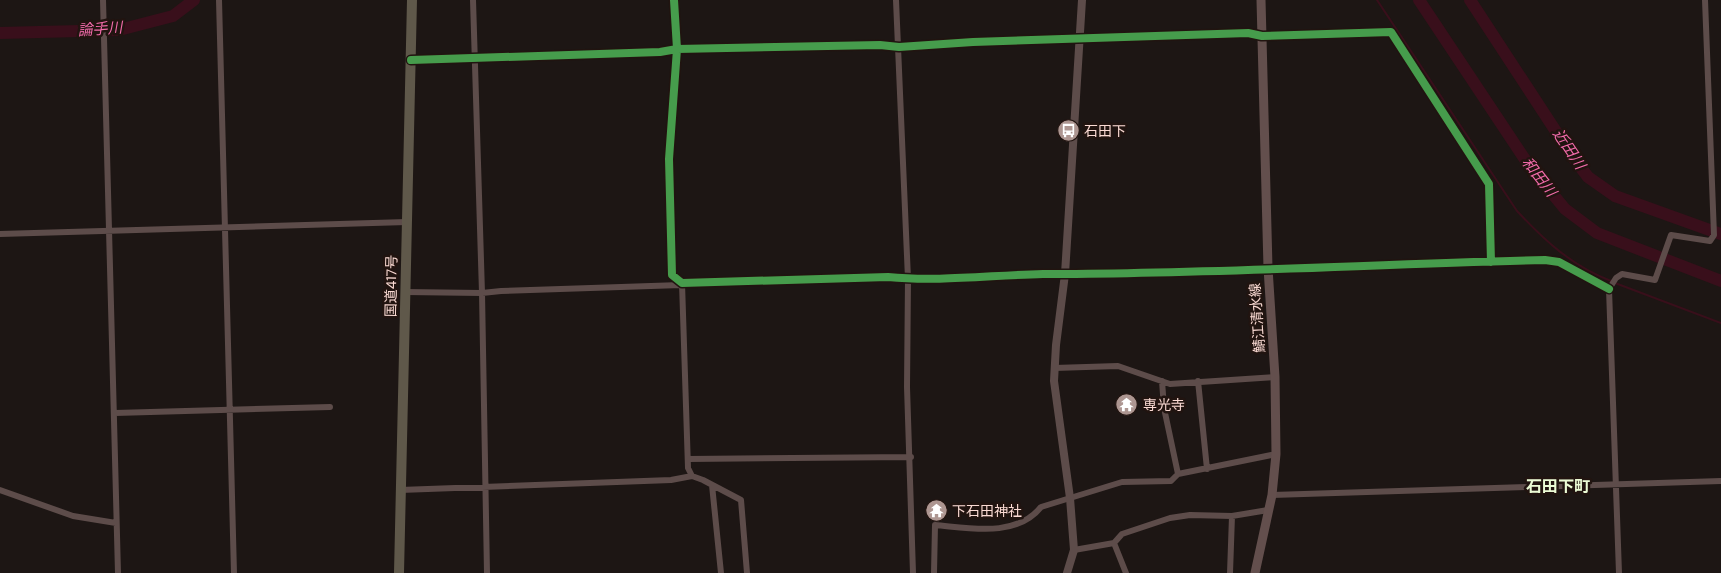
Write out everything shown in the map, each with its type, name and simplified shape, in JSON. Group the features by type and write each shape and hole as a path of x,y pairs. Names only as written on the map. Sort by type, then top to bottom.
{"highway":[{"name":"国道417号","path":"398,573 412,0"}],"main road":[{"name":"鯖江清水線","path":"1255,573 1272,495 1276,454 1268,268 1261,0"}],"street":[{"path":"103,0 118,573"},
{"path":"219,0 234,573"},
{"path":"473,0 482,293 487,573"},
{"path":"674,0 678,50 669,159 672,275 682,284 688,468 692,476"},
{"path":"896,0 908,279 907,387 911,457 913,573"},
{"path":"1067,573 1074,550 1070,498 1054,381 1054,368 1065,274 1082,0"},
{"path":"1619,573 1609,289 1616,278 1622,274 1655,280 1670,235 1710,240 1714,234 1705,0"},
{"path":"411,60 678,50 880,45 899,47 973,42 1248,33 1262,36 1391,32 1489,184 1490,262"},
{"path":"0,234 407,222"},
{"path":"405,292 482,293 888,277 908,279 1490,262 1559,262 1609,289"},
{"path":"1054,368 1118,366 1170,384 1274,377"},
{"path":"1162,381 1164,408 1178,474"},
{"path":"1198,381 1207,469"},
{"path":"115,413 330,407"},
{"path":"934,573 935,525 993,529 1018,526 1034,515 1041,507 1122,482 1171,481 1178,474 1276,454"},
{"path":"688,459 911,457"},
{"path":"400,490 671,480 692,476 741,500 747,573"},
{"path":"1272,495 1721,481"},
{"path":"712,485 721,573"},
{"path":"0,490 73,516 116,523"},
{"path":"1074,550 1114,543 1122,534 1164,519 1190,515 1232,516 1268,510"},
{"path":"1230,573 1232,516"},
{"path":"1114,543 1126,573"}],"waterway":[{"name":"論手川","path":"0,33 119,30 173,16 194,0"},
{"path":"1377,0 1517,211 1560,252 1584,268 1611,281"},
{"name":"和田川","path":"1419,0 1528,164 1565,209 1597,233 1721,281"},
{"name":"近田川","path":"1470,0 1572,156 1588,177 1615,196 1721,234"},
{"path":"1615,283 1721,323"}],"cycle path":[{"path":"674,0 677,49 669,159 672,275 682,283 888,277 946,279 1043,274 1231,271 1545,260 1559,262 1609,289"},
{"path":"411,60 660,52 677,49 880,45 899,47 973,42 1248,33 1262,36 1391,32 1489,184 1491,262"}],"place":[{"name":"石田下","path":"1068,131"},
{"name":"専光寺","path":"1127,405"},
{"name":"下石田神社","path":"936,511"}],"district":[{"name":"石田下町","path":"1558,486"}]}
